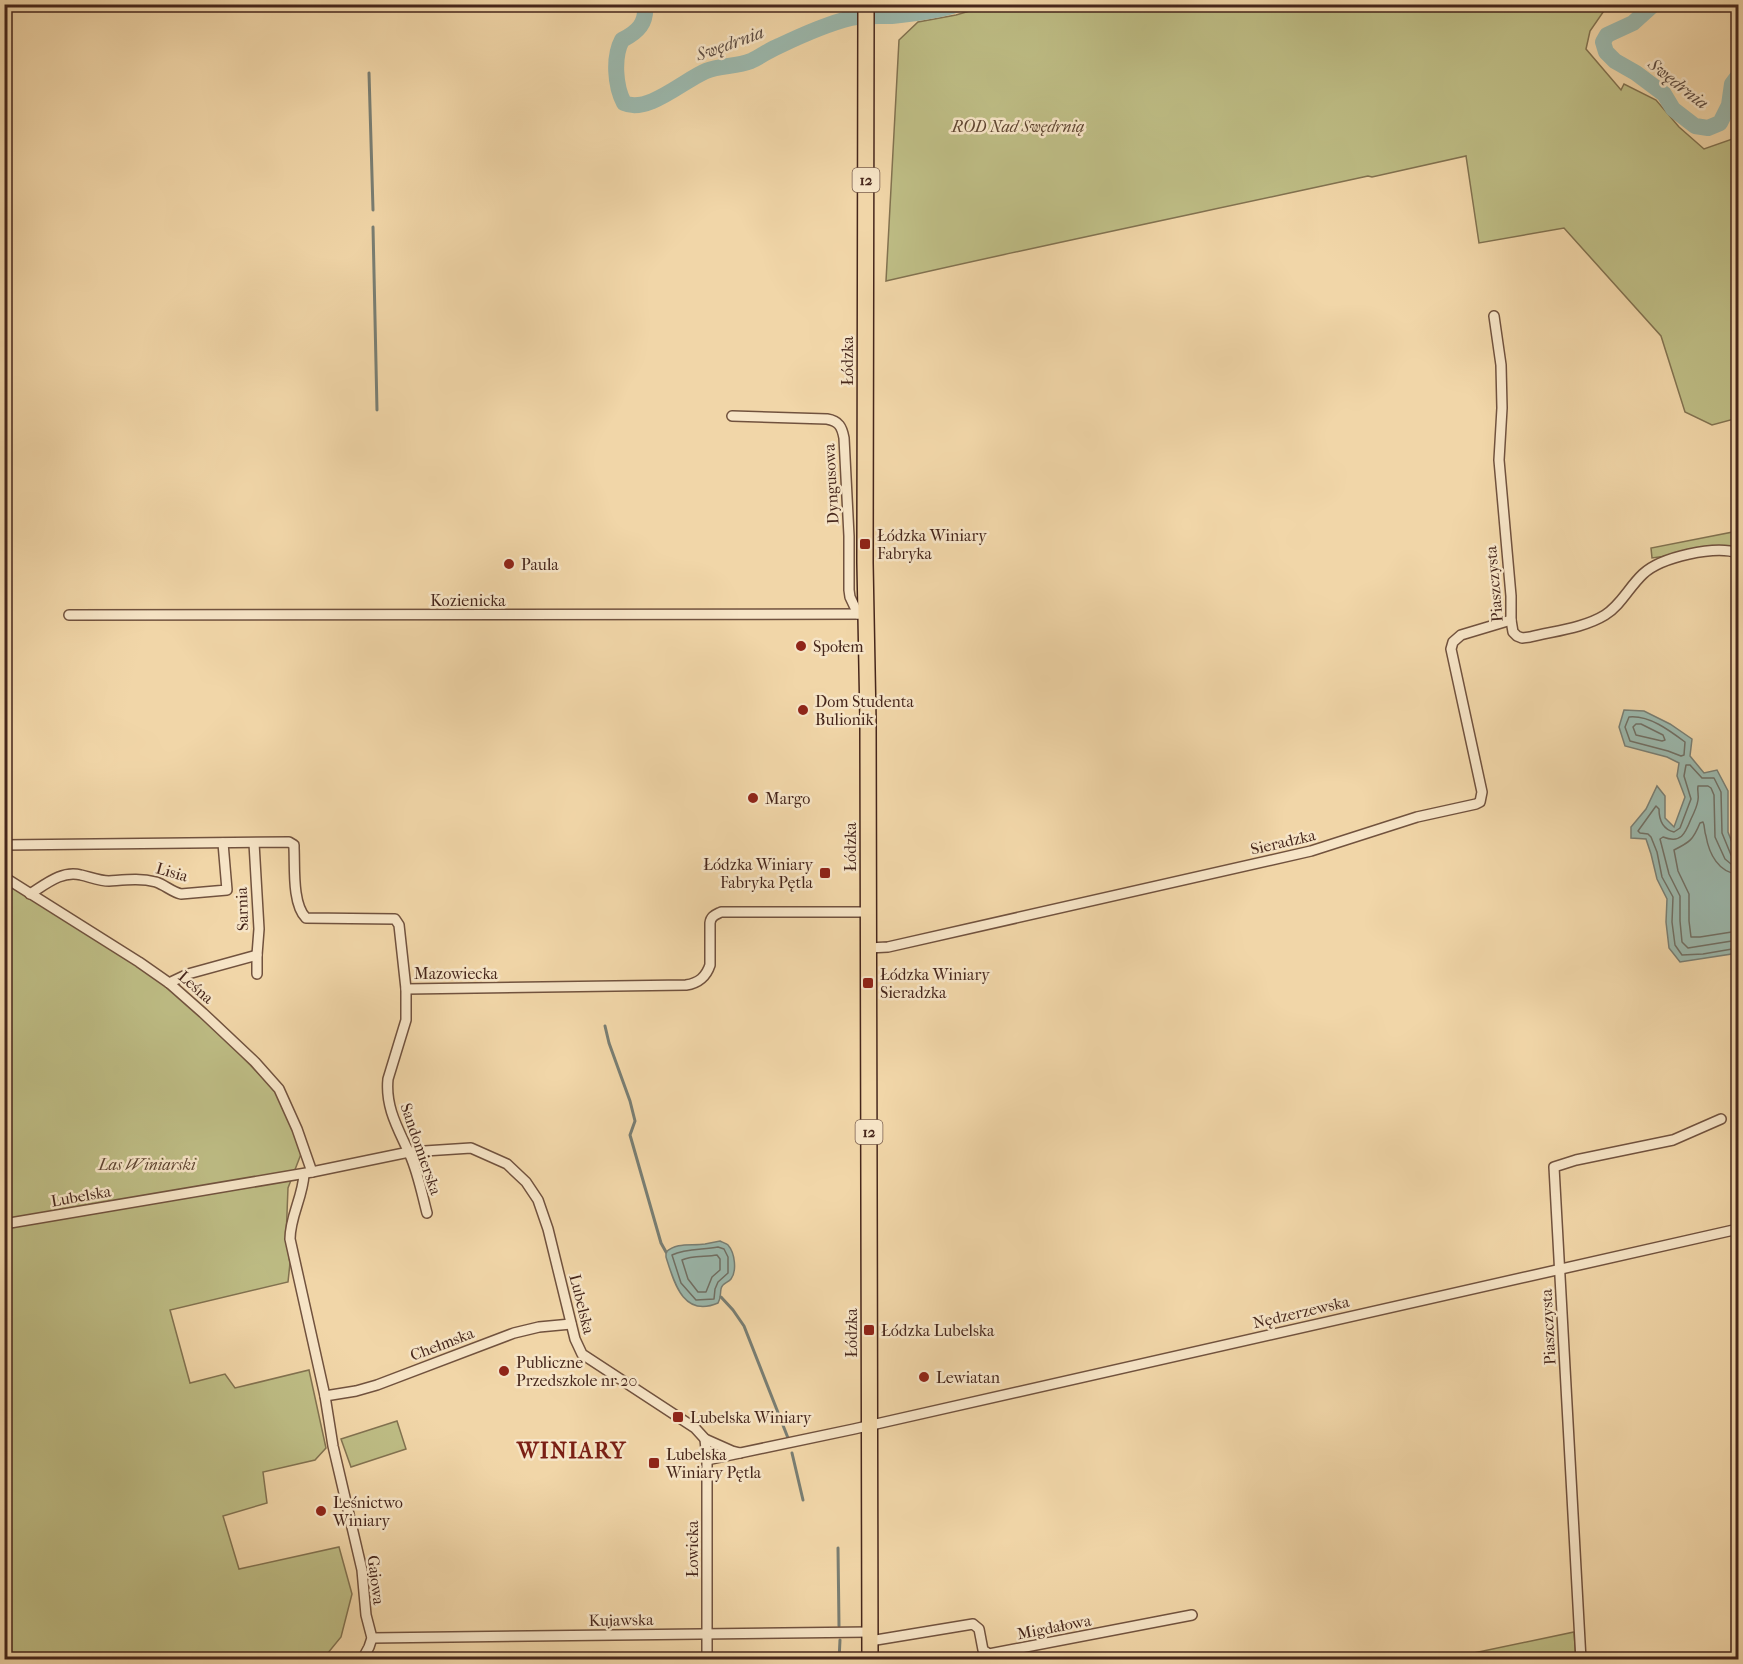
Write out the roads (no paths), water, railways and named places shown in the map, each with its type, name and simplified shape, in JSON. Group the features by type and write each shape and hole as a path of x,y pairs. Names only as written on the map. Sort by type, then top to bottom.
{"main road":[{"name":"Łódzka","path":"866,4 863,614 868,912 870,1659"}],"street":[{"name":"Piaszczysta","path":"1494,316 1502,365 1499,460 1511,620 1513,632 1517,636 1522,638 1584,624 1610,612 1642,575 1658,564 1711,550 1729,550 1738,553"},
{"name":"Dyngusowa","path":"732,416 827,419 837,422 840,426 844,438 849,590 850,597 863,614"},
{"name":"Kozienicka","path":"69,615 863,614"},
{"name":"Sieradzka","path":"868,948 893,946 1311,851 1417,817 1480,802 1482,792 1451,649 1453,642 1461,634 1511,620"},
{"name":"Mazowiecka","path":"4,845 289,842 294,845 300,911 306,918 392,918 398,921 406,989 686,986 701,980 708,971 710,923 716,914 721,912 868,912"},
{"name":"Lisia","path":"30,894 56,878 70,873 104,881 145,880 158,883 181,894 227,890 224,843"},
{"name":"Sarnia","path":"254,843 260,929 256,955 257,974"},
{"name":"Leśna","path":"4,877 123,951 169,983 204,1013 276,1084 295,1122 308,1173"},
{"path":"169,983 188,974 256,955"},
{"name":"Sandomierska","path":"406,989 406,1020 387,1088 392,1117 409,1152 427,1213"},
{"name":"Piaszczysta","path":"1581,1659 1554,1167 1576,1160 1673,1140 1721,1119"},
{"name":"Lubelska","path":"4,1224 308,1173 409,1152 471,1148 502,1161 521,1176 538,1200 577,1346 582,1354 695,1428 705,1439 742,1453"},
{"path":"308,1173 291,1224 290,1239 325,1396"},
{"name":"Nędzerzewska","path":"869,1426 1738,1229"},
{"name":"Chełmska","path":"325,1396 377,1385 527,1329 571,1324"},
{"name":"Gajowa","path":"325,1396 333,1446 362,1570 366,1615 372,1638"},
{"path":"707,1460 869,1426"},
{"name":"Łowicka","path":"705,1439 707,1460 707,1659"},
{"name":"Migdałowa","path":"870,1636 973,1624 979,1629 983,1650 989,1654 1192,1615"},
{"name":"Kujawska","path":"372,1638 706,1634 870,1636"},
{"path":"362,1659 372,1638"}],"water":[{"path":"1624,710 1644,711 1670,724 1692,739 1690,756 1704,773 1717,770 1728,791 1728,832 1738,858 1738,953 1680,962 1669,948 1666,922 1667,899 1657,879 1646,839 1631,838 1631,827 1646,809 1657,786 1665,796 1665,818 1674,827 1685,797 1677,776 1679,763 1667,757 1625,746 1619,727"},
{"path":"720,1241 728,1245 734,1257 733,1276 722,1287 718,1303 696,1306 688,1302 677,1286 666,1252 679,1246"}],"waterway":[{"name":"Swędrnia","path":"645,4 643,22 633,34 622,40 616,63 621,96 624,103 634,105 655,100 706,71 751,61 796,38 842,20 861,16 917,13 959,4"},
{"name":"Swędrnia","path":"1654,4 1633,23 1607,35 1603,42 1606,52 1615,61 1664,94 1673,109 1695,126 1708,128 1720,123 1729,105 1732,84 1738,76"},
{"path":"369,73 373,210"},
{"path":"373,227 377,410"},
{"path":"605,1026 630,1101 635,1121 630,1135 661,1243 666,1252"},
{"path":"721,1297 744,1326 788,1438"},
{"path":"792,1453 803,1500"},
{"path":"838,1548 839,1626"},
{"path":"839,1660 840,1640"}],"place":[{"name":"Łódzka Winiary Fabryka","path":"865,544"},
{"name":"Paula","path":"509,564"},
{"name":"Społem","path":"801,646"},
{"name":"Dom Studenta Bulionik","path":"803,710"},
{"name":"Margo","path":"753,798"},
{"name":"Łódzka Winiary Fabryka Pętla","path":"825,873"},
{"name":"Łódzka Winiary Sieradzka","path":"868,983"},
{"name":"Łódzka Lubelska","path":"869,1330"},
{"name":"Publiczne Przedszkole nr 20","path":"504,1371"},
{"name":"Lewiatan","path":"924,1377"},
{"name":"Lubelska Winiary","path":"678,1417"},
{"name":"Lubelska Winiary Pętla","path":"654,1463"},
{"name":"Leśnictwo Winiary","path":"321,1511"}],"district":[{"name":"WINIARY","path":"572,1451"}],"park label":[{"name":"ROD Nad Swędrnią","path":"1018,126"},
{"name":"Las Winiarski","path":"147,1164"}]}
